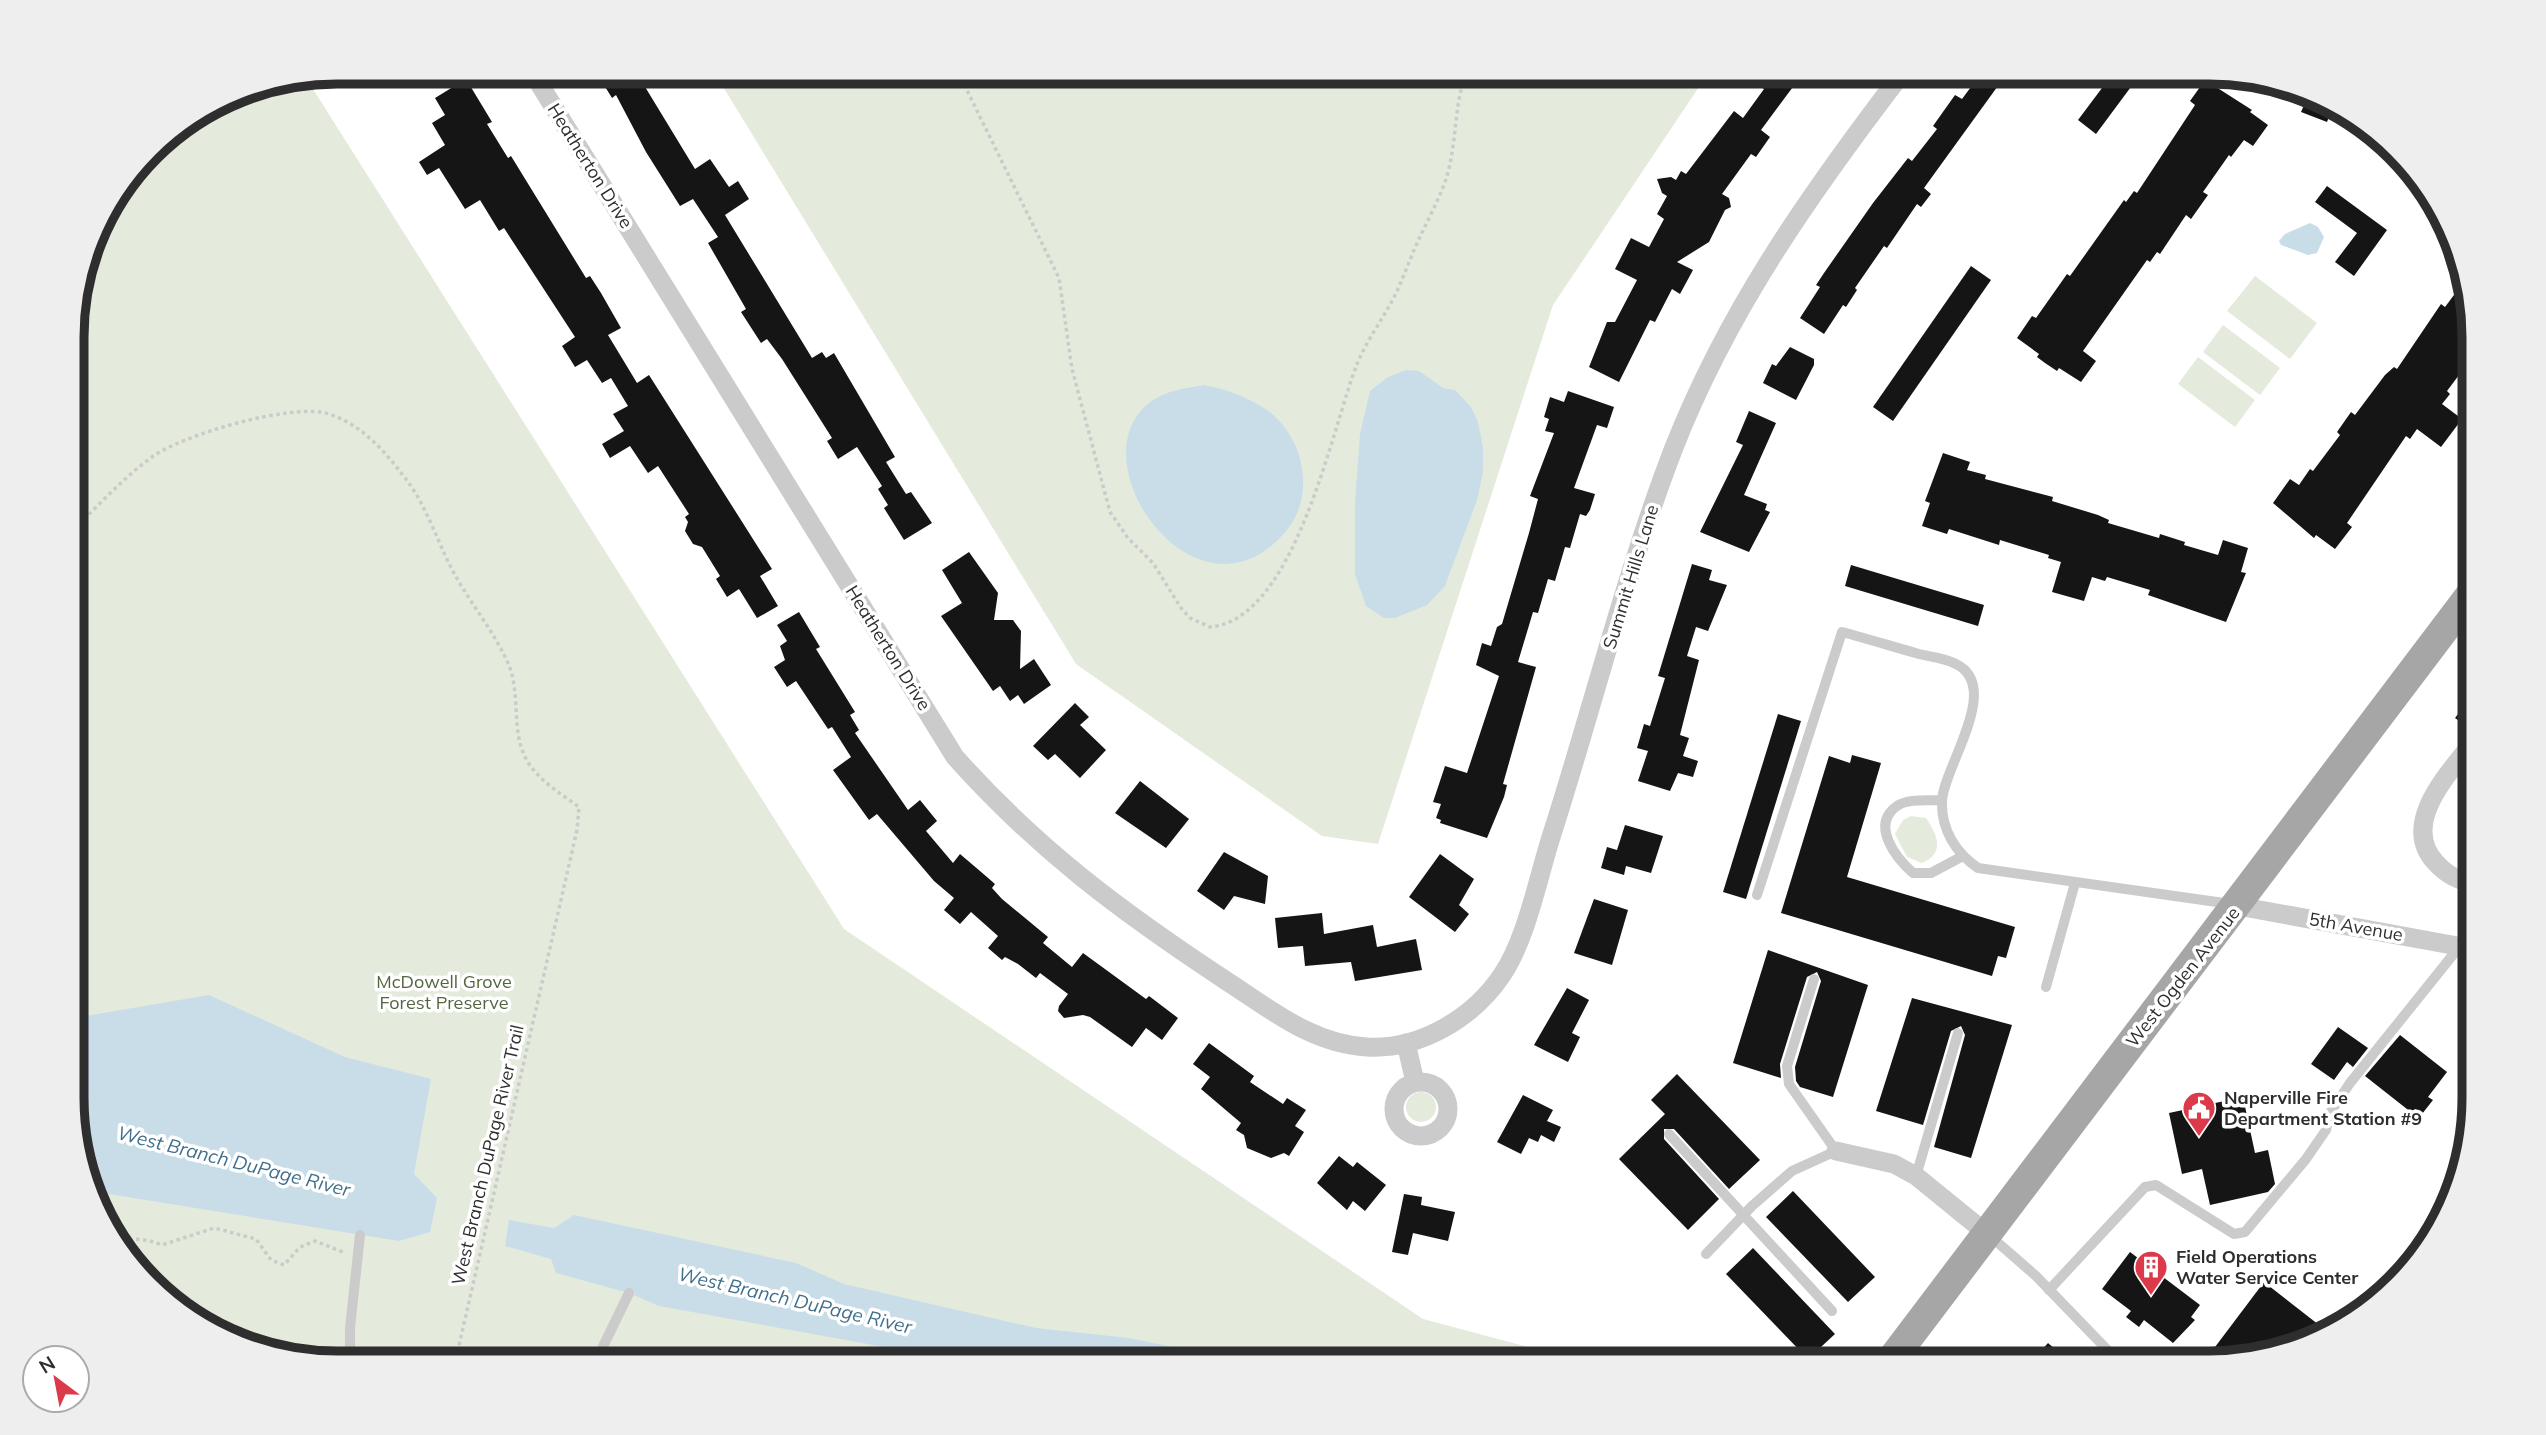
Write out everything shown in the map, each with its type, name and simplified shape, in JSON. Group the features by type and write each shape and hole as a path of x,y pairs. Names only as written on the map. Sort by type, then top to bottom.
{"main road":[{"name":"West Ogden Avenue","path":"1898,1351 2238,906 2462,606"}],"street":[{"name":"Heatherton Drive","path":"539,84 955,757 998,805 1046,850 1141,924 1298,1028 1334,1042 1370,1048 1406,1044"},
{"name":"Summit Hills Lane","path":"1406,1044 1441,1030 1459,1019 1488,993 1511,960 1648,521 1690,407 1748,292 1791,223 1894,84"},
{"path":"2462,757 2439,787 2422,825 2424,845 2433,860 2462,881"},
{"name":"5th Avenue","path":"2238,906 2462,946"},
{"path":"1406,1044 1415,1082"},
{"path":"1836,1151 1894,1164 1916,1176 1986,1233"}],"lane":[{"path":"1758,895 1842,632 1957,664 1971,679 1974,694 1972,712 1942,800 1947,831 1961,857 1978,868 2238,906"},
{"path":"1942,800 1913,801 1897,806 1887,818 1886,835 1898,859 1913,873 1931,873 1961,857"},
{"path":"2046,987 2075,883"},
{"path":"2049,1290 2145,1188 2156,1185 2234,1234 2245,1232 2306,1159 2326,1130 2330,1113 2405,1011 2462,952"},
{"path":"1706,1254 1743,1214 1792,1171 1836,1151 1789,1084 1787,1066 1814,979"},
{"path":"1916,1176 1958,1033"},
{"path":"1669,1134 1832,1311"},
{"path":"1986,1233 2049,1290 2108,1351"},
{"path":"350,1351 360,1235"},
{"path":"601,1351 629,1293"}],"path":[{"path":"964,84 1059,278 1064,294 1068,350 1110,512 1128,538 1153,563 1181,608 1190,618 1210,627 1234,620 1262,595 1295,542 1324,469 1357,363 1393,299 1446,178 1454,143 1455,113 1463,84"},
{"name":"West Branch DuPage River Trail","path":"84,520 152,457 197,434 285,414 327,413 347,422 384,452 411,487 458,582 500,646 510,667 516,686 521,744 526,758 543,780 579,807 577,830 457,1351"},
{"path":"128,1240 146,1238 162,1245 214,1228 256,1238 271,1260 284,1265 300,1247 315,1241 358,1258"}],"green space":[{"path":"721,84 1701,84 1553,305 1378,844 1322,836 1076,664"},
{"name":"McDowell Grove Forest Preserve","path":"311,86 844,929 1423,1319 1543,1351 337,1351 288,1346 240,1332 211,1317 170,1288 136,1252 103,1195 89,1147 84,1098 86,304 103,240 118,211 147,170 183,136 225,110 256,97"},
{"path":"2255,276 2317,323 2290,359 2227,311"},
{"path":"2223,325 2280,368 2260,395 2203,352"},
{"path":"2198,357 2255,400 2235,427 2178,384"},
{"path":"1911,816 1926,818 1936,838 1937,849 1922,863 1907,857 1895,834 1903,820"},
{"path":"1421,1092 1427,1093 1435,1101 1435,1113 1427,1121 1421,1122 1415,1121 1407,1113 1406,1107 1407,1101 1415,1093"}],"water":[{"path":"2310,223 2318,227 2324,237 2317,253 2308,255 2281,245 2279,241 2285,234"},
{"path":"1406,370 1419,371 1443,388 1455,390 1471,407 1478,422 1483,447 1483,472 1477,500 1445,586 1427,605 1395,618 1384,618 1366,606 1355,574 1355,503 1360,434 1370,391 1388,377"},
{"path":"1204,385 1228,391 1264,408 1288,432 1301,464 1302,499 1296,515 1287,530 1253,558 1218,564 1185,552 1157,529 1137,497 1127,463 1130,430 1149,403 1168,393"},
{"name":"West Branch DuPage River","path":"209,995 345,1057 431,1079 414,1174 437,1198 430,1232 399,1241 102,1193 86,1131 84,1016"},
{"name":"West Branch DuPage River","path":"574,1215 796,1263 844,1284 1036,1328 1129,1338 1192,1351 906,1351 659,1306 629,1293 556,1273 551,1259 505,1246 509,1220 554,1228"}],"building":[{"path":"458,84 469,84 492,122 487,124 508,158 511,156 586,278 590,276 621,328 608,335 637,383 649,375 772,569 760,576 778,606 757,618 739,589 727,597 716,579 720,576 702,547 693,544 685,531 688,522 685,517 689,514 658,466 648,473 630,446 610,458 602,444 624,431 613,414 628,406 611,378 602,383 587,360 575,367 562,346 575,337 504,228 499,231 480,200 465,209 439,168 427,175 419,162 445,145 432,123 445,115 435,98"},
{"path":"603,84 643,84 695,169 710,159 729,187 738,181 749,199 725,215 812,358 822,352 826,358 834,353 895,457 886,462 906,494 911,492 932,523 904,540 884,508 888,505 878,489 882,486 857,447 838,459 827,441 832,438 782,359 767,339 761,343 741,312 746,309 708,243 718,237 693,199 680,206 646,152 616,95 612,98"},
{"path":"1756,84 1795,84 1761,130 1770,137 1756,157 1751,154 1722,194 1729,198 1731,207 1725,210 1709,242 1677,262 1693,270 1680,294 1672,289 1655,322 1650,320 1619,382 1589,367 1607,322 1615,322 1637,280 1615,269 1631,238 1649,247 1664,219 1657,214 1667,196 1662,193 1657,179 1671,177 1676,180 1681,171 1686,174 1734,111 1743,118 1764,89"},
{"path":"1973,84 1999,84 1924,188 1931,194 1921,207 1917,204 1887,248 1884,246 1855,288 1857,290 1846,307 1843,305 1824,334 1800,318 1820,287 1816,285 1873,203 1908,158 1912,161 1937,129 1933,126 1955,95 1962,99"},
{"path":"2105,84 2133,84 2096,134 2078,120"},
{"path":"2202,84 2212,84 2252,110 2250,112 2268,125 2253,146 2244,140 2231,157 2229,155 2203,192 2208,195 2191,219 2186,215 2160,254 2157,252 2150,262 2147,260 2083,351 2096,361 2081,382 2059,368 2057,371 2017,338 2032,316 2036,318 2067,274 2070,276 2124,200 2126,202 2134,191 2137,193 2195,105 2190,101"},
{"path":"2305,103 2330,115 2327,122 2301,112"},
{"path":"2327,186 2387,230 2354,276 2335,262 2357,233 2315,202"},
{"path":"1971,266 1991,280 1893,421 1873,407"},
{"path":"2457,290 2462,371 2447,391 2450,394 2442,404 2462,419 2441,447 2417,429 2410,439 2406,436 2347,523 2352,527 2335,549 2316,535 2314,538 2273,503 2290,479 2299,485 2310,469 2313,471 2340,435 2337,432 2351,412 2355,415 2385,375 2394,367 2397,369 2441,304 2445,307"},
{"path":"1790,347 1814,359 1814,365 1796,400 1763,383 1772,364 1776,366"},
{"path":"1568,391 1614,407 1607,428 1597,425 1574,488 1595,494 1590,510 1586,516 1580,514 1570,548 1565,547 1555,581 1548,579 1538,613 1533,612 1518,662 1536,667 1503,784 1507,785 1504,797 1487,838 1440,823 1441,820 1436,818 1441,804 1433,802 1445,766 1467,773 1499,676 1476,665 1482,643 1491,646 1497,627 1502,624 1529,533 1538,499 1530,496 1554,433 1545,431 1549,419 1544,417 1550,397 1564,402"},
{"path":"1749,411 1776,423 1744,495 1767,504 1765,510 1770,512 1749,552 1700,532 1743,445 1736,442"},
{"path":"1943,453 1970,462 1967,470 1986,475 1985,479 2053,497 2052,501 2098,515 2109,520 2108,523 2159,538 2160,534 2185,542 2184,545 2218,555 2223,540 2248,548 2241,572 2246,573 2226,622 2148,595 2150,590 2107,577 2105,581 2092,577 2084,601 2052,592 2061,562 2048,558 2049,555 2000,540 1999,545 1949,529 1947,534 1922,526 1930,503 1925,501"},
{"path":"969,552 998,593 994,620 1013,620 1021,631 1020,669 1034,659 1051,685 1024,704 1018,695 1010,701 1000,686 993,691 941,616 962,603 942,570"},
{"path":"1692,564 1712,570 1709,580 1727,585 1708,631 1696,627 1687,656 1699,660 1680,735 1689,738 1683,756 1698,761 1693,777 1678,773 1670,791 1638,781 1648,751 1637,748 1644,724 1650,726 1665,678 1658,676"},
{"path":"1851,565 1984,605 1978,626 1845,586"},
{"path":"799,612 820,647 816,649 855,712 850,715 859,730 855,733 908,810 920,800 937,821 926,831 953,863 960,854 995,884 992,888 1002,899 1048,937 1043,943 1072,967 1083,953 1146,999 1149,996 1178,1018 1162,1040 1146,1028 1132,1047 1090,1017 1083,1015 1064,1018 1058,1011 1068,994 1040,973 1036,978 1005,957 1002,960 988,948 998,936 971,912 960,924 944,910 954,898 934,881 877,814 869,820 833,770 851,757 832,727 828,729 796,681 787,687 774,667 785,660 780,646 787,641 777,625"},
{"path":"1075,703 1089,717 1080,725 1106,750 1080,778 1055,754 1048,760 1033,746"},
{"path":"2462,709 2462,723 2455,718"},
{"path":"1778,714 1801,721 1746,899 1723,892"},
{"path":"1852,755 1881,763 1847,877 2015,927 2006,958 1998,956 1992,976 1781,913 1829,756 1850,763"},
{"path":"1140,781 1189,819 1166,848 1115,813"},
{"path":"1625,825 1663,836 1651,873 1626,866 1624,875 1601,868 1607,847 1617,850"},
{"path":"1224,852 1268,876 1265,904 1234,896 1224,910 1197,891"},
{"path":"1440,854 1474,879 1459,905 1469,914 1455,932 1409,897"},
{"path":"1594,899 1628,910 1612,965 1574,953"},
{"path":"1322,913 1324,934 1373,925 1377,947 1416,939 1422,970 1355,981 1351,962 1305,966 1303,946 1278,948 1275,918"},
{"path":"1768,950 1868,985 1833,1097 1800,1087 1796,1081 1795,1067 1821,981 1817,972 1807,977 1780,1064 1781,1078 1733,1063"},
{"path":"1567,988 1589,1000 1572,1033 1580,1037 1568,1062 1534,1045"},
{"path":"1912,998 2012,1025 1971,1158 1934,1147 1965,1035 1961,1026 1951,1031 1923,1125 1876,1111"},
{"path":"2338,1027 2368,1048 2353,1067 2347,1062 2334,1080 2311,1064"},
{"path":"2400,1035 2447,1072 2428,1097 2433,1100 2422,1114 2415,1109 2412,1113 2365,1076"},
{"path":"1209,1043 1254,1076 1250,1082 1283,1104 1287,1098 1306,1110 1295,1126 1304,1132 1289,1156 1284,1153 1271,1158 1247,1148 1244,1135 1236,1130 1241,1123 1201,1089 1210,1077 1193,1064"},
{"path":"1677,1074 1760,1160 1729,1189 1674,1129 1664,1129 1664,1139 1719,1199 1688,1230 1619,1159 1665,1114 1651,1100"},
{"path":"1523,1095 1553,1110 1547,1121 1561,1127 1554,1142 1541,1135 1538,1142 1529,1138 1521,1154 1497,1142"},
{"path":"2243,1097 2255,1153 2268,1150 2275,1184 2268,1192 2210,1205 2202,1169 2182,1174 2169,1113"},
{"path":"1339,1156 1353,1167 1357,1162 1386,1185 1365,1211 1353,1201 1347,1210 1317,1183"},
{"path":"1793,1191 1875,1277 1848,1302 1766,1217"},
{"path":"1404,1194 1422,1197 1421,1205 1455,1212 1448,1241 1413,1233 1408,1255 1392,1252"},
{"path":"1753,1248 1835,1334 1817,1351 1800,1351 1726,1274"},
{"name":"Field Operations Water Service Center","path":"2130,1252 2200,1305 2191,1317 2195,1320 2173,1343 2144,1320 2139,1327 2126,1317 2131,1311 2102,1289"},
{"path":"2264,1282 2320,1326 2290,1338 2258,1346 2212,1351"},
{"path":"2048,1343 2057,1351 2041,1351"}],"place":[{"name":"Naperville Fire Department Station #9","path":"2199,1138"},
{"name":"Field Operations Water Service Center","path":"2151,1297"}]}
